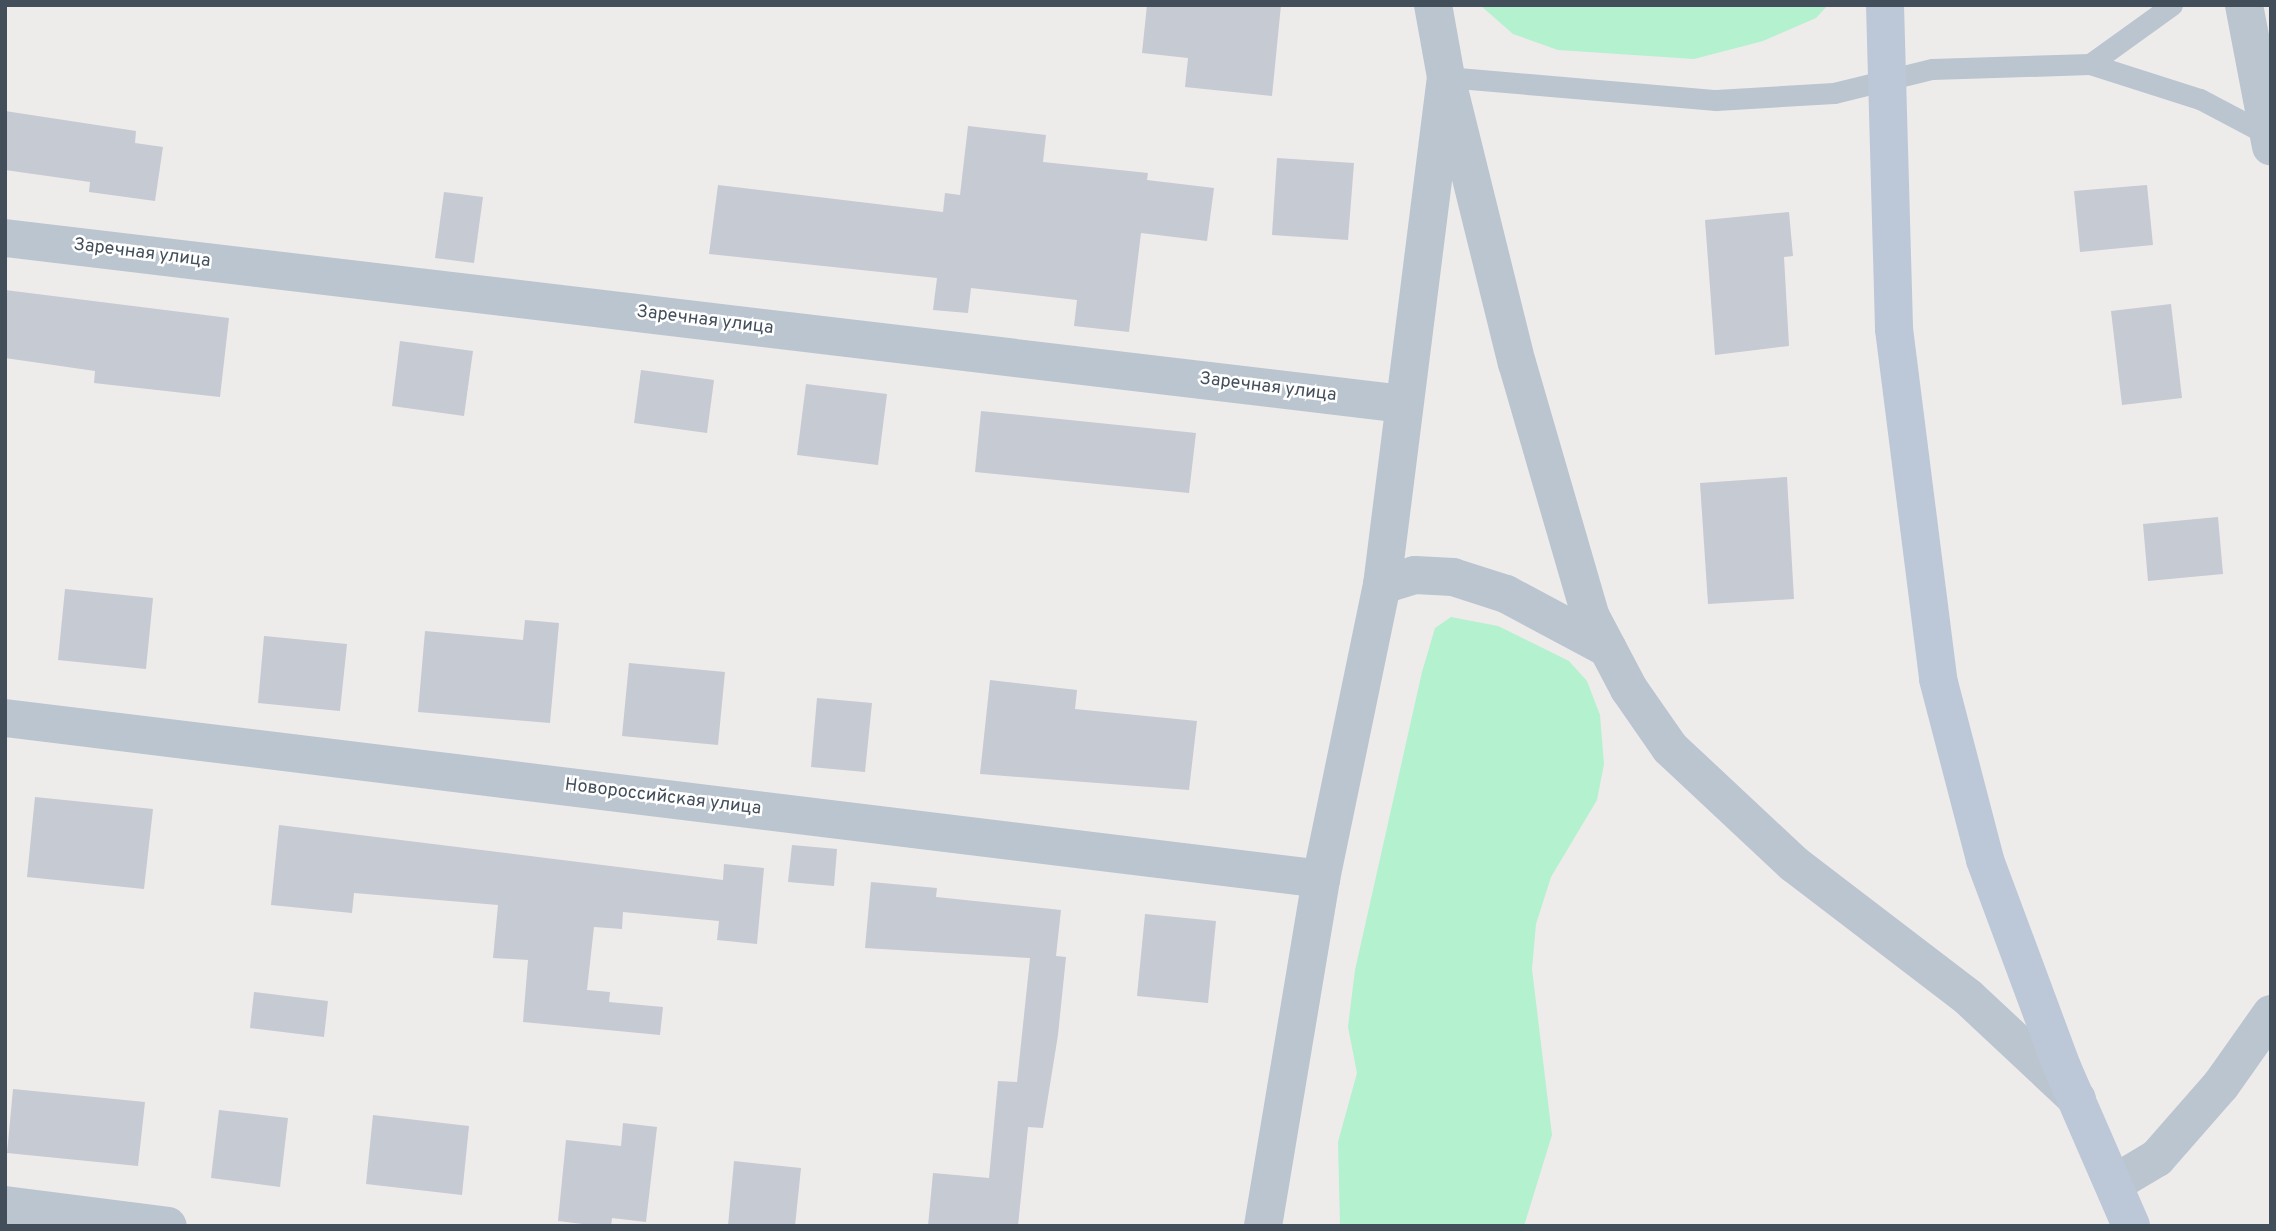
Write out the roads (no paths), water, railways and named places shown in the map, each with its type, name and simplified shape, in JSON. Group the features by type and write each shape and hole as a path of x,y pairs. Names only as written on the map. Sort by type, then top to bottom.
{"street":[{"path":"1433,5 1446,76 1517,363 1590,615 1607,648 1670,748 1794,864 1968,997 2077,1099"},
{"path":"1885,5 1896,355 1938,679 1985,860 2077,1099 2115,1183 2131,1226"},
{"path":"2244,5 2270,140"},
{"path":"1263,1226 1321,879 1382,585 1446,76"},
{"name":"Заречная улица","path":"5,238 1404,404"},
{"path":"1382,585 1415,575 1453,577 1506,594 1607,648"},
{"name":"Новороссийская улица","path":"5,718 1321,879"},
{"path":"2115,1183 2157,1158 2221,1085 2271,1014"},
{"path":"5,1205 168,1226"}],"lane":[{"path":"2090,64 2172,5"},
{"path":"1446,76 1716,100 1834,93 1886,78 1932,69 2090,64 2200,99 2270,140"}]}
